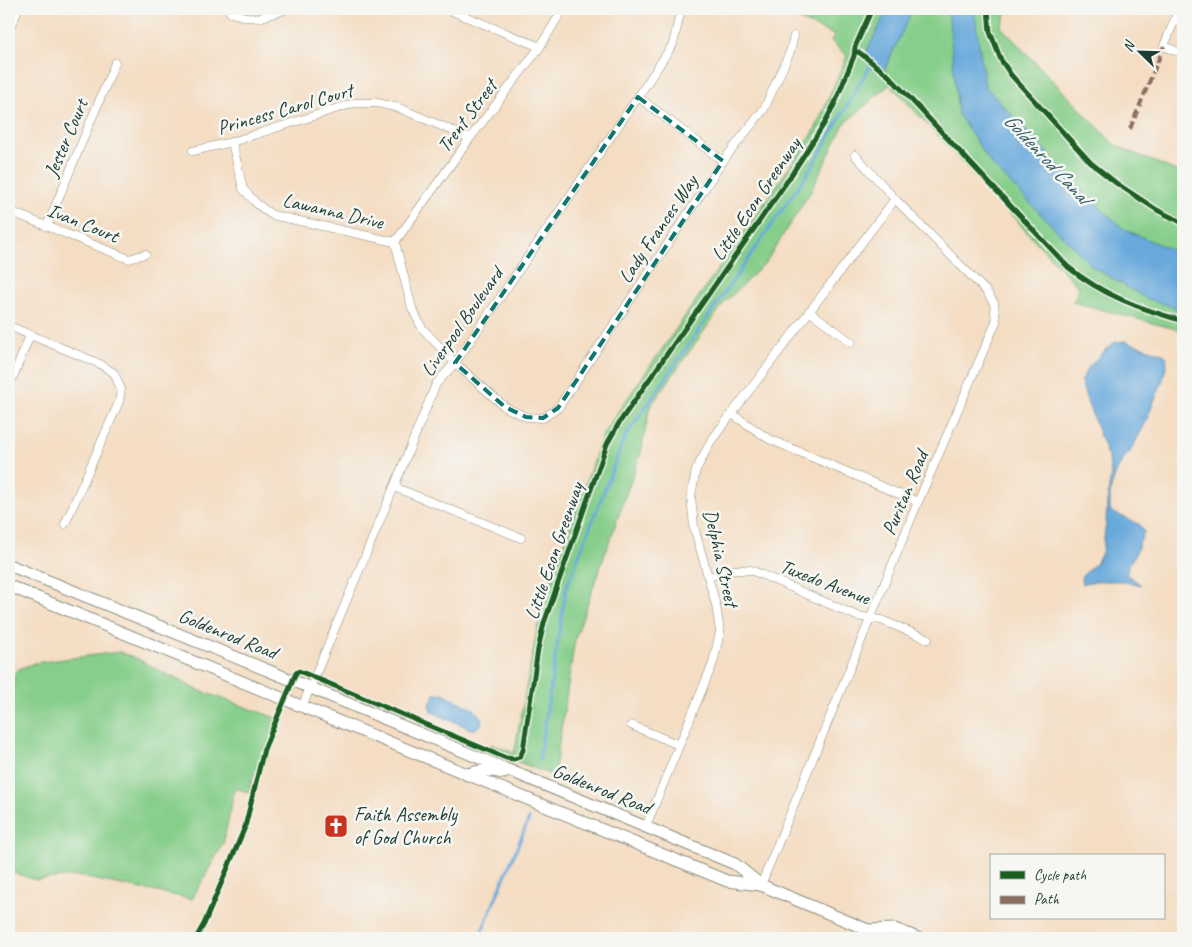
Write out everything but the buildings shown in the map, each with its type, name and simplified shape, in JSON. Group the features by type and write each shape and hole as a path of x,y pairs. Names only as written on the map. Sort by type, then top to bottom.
{"main road":[{"name":"Goldenrod Road","path":"9,565 646,826 735,864 761,885"},
{"name":"Goldenrod Road","path":"9,586 727,881 761,885 868,930 878,938"},
{"path":"467,775 481,770 518,775"},
{"name":"Goldenrod Road","path":"868,930 895,929 918,938"}],"street":[{"path":"9,31 18,9"},
{"path":"228,9 231,14 259,18 288,9"},
{"path":"447,9 540,47"},
{"name":"Trent Street","path":"395,242 470,138 540,47 563,9"},
{"name":"Liverpool Boulevard","path":"302,707 436,384 455,364 673,44 681,9"},
{"path":"1179,9 1164,46 1183,54"},
{"name":"Lady Frances Way","path":"526,417 542,418 558,408 723,162 764,109 790,52 794,36"},
{"name":"Jester Court","path":"47,226 115,63"},
{"path":"638,97 723,162"},
{"name":"Princess Carol Court","path":"193,151 232,142 354,103 377,103 399,108 470,138"},
{"name":"Lawanna Drive","path":"232,142 243,189 257,204 272,215 395,242 412,308 422,328 455,364 505,407 526,417"},
{"name":"Puritan Road","path":"761,885 918,502 996,322 994,303 986,291 895,199 855,155"},
{"name":"Delphia Street","path":"646,826 678,744 713,663 720,632 716,605 694,527 690,496 696,470 711,441 895,199"},
{"name":"Ivan Court","path":"9,211 129,259 145,254"},
{"path":"809,312 851,342"},
{"path":"9,326 100,364 114,373 120,389 119,402 64,524"},
{"path":"9,387 30,335"},
{"path":"732,414 769,439 918,502"},
{"path":"394,487 521,538"},
{"name":"Tuxedo Avenue","path":"708,577 734,570 750,570 857,616 881,620 928,639"},
{"path":"631,725 678,744"}],"highlighted area":[{"path":"638,97 723,161 558,408 543,418 526,417 505,407 455,363"}],"green space":[{"path":"774,9 1008,9 1001,27 1115,145 1183,174 1183,331 1073,302 1079,288 890,84 844,124 811,191 766,262 724,303 650,407 641,452 575,639 554,776 489,750 492,744 514,753 541,609 604,432 814,132 847,56 831,41 834,35"},
{"path":"119,652 136,658 198,690 279,719 267,757 251,783 251,793 235,788 223,844 192,899 77,876 35,880 9,871 9,680 19,669 34,663"}],"water":[{"path":"888,9 913,9 884,71 864,56"},
{"name":"Goldenrod Canal","path":"948,9 974,9 985,86 1085,194 1124,229 1183,255 1183,310 1145,298 1093,267 992,165 958,114"},
{"path":"1125,341 1161,353 1166,356 1167,362 1163,380 1144,426 1130,452 1123,459 1115,475 1110,492 1110,509 1112,512 1139,524 1144,532 1126,574 1141,585 1124,581 1096,581 1082,584 1082,576 1096,563 1102,553 1111,475 1109,460 1081,382 1087,369 1106,349 1115,342"},
{"path":"443,693 474,709 482,717 481,725 473,730 432,712 429,705 435,694"}],"waterway":[{"path":"539,760 566,589 625,437 813,165 874,59"},
{"path":"479,938 529,819"}],"marked path":[{"path":"1130,129 1164,46"}],"cycle path":[{"name":"Little Econ Greenway","path":"196,938 204,924 245,827 264,749 296,673 299,671 506,758 514,759 520,757 523,750 538,649 544,623 607,444 619,423 790,177 824,124 835,103 854,56 855,47 872,9"},
{"path":"988,9 990,32 1001,60 1011,75 1070,140 1091,163 1116,183 1157,210 1183,223"},
{"path":"855,51 889,76 1068,267 1094,286 1122,300 1183,321"}],"place":[{"name":"Faith Assembly of God Church","path":"336,826"}]}
